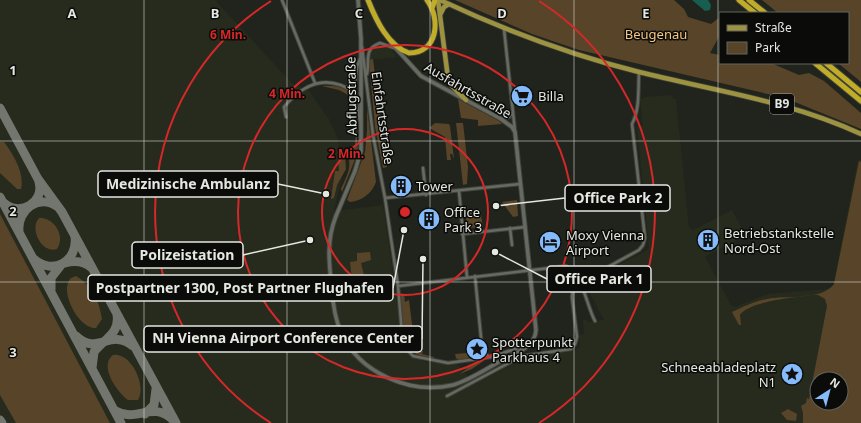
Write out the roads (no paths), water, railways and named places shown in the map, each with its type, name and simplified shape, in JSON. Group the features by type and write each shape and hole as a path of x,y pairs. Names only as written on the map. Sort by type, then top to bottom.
{"highway":[{"path":"368,0 384,32 402,51 409,53 420,52 429,45 434,34 435,19 432,8 427,0"},
{"path":"432,8 438,0"},
{"path":"739,0 754,12"},
{"path":"749,0 764,12"},
{"path":"817,64 861,100"},
{"path":"827,64 861,92"}],"main road":[{"name":"B9","path":"438,0 504,29 557,48 639,72 788,106 816,115 861,134"},
{"path":"438,0 448,78 452,86 466,100"},
{"path":"440,15 444,7 449,4"}],"street":[{"path":"282,0 315,83"},
{"name":"Einfahrtsstraße","path":"358,0 361,39 367,76 373,134 385,198 398,286 403,345 413,356 448,363 491,357 529,345"},
{"path":"504,29 515,132"},
{"name":"Ausfahrtsstraße","path":"384,32 394,48 421,76 501,119 512,127 515,132 536,330 535,338 529,345"},
{"name":"Abflugstraße","path":"361,39 361,151 355,171 336,216 329,238 328,261 335,317 348,345 360,360 370,368 390,379 423,387 441,387 465,380 512,356 529,345"},
{"path":"367,76 367,55 372,47 380,43 394,48"},
{"path":"286,117 284,107 291,98 299,91 315,83 326,82 350,88 355,85 357,67 360,59"},
{"path":"447,396 522,356 571,349 577,341 572,296 573,287 579,282 639,250 643,245 645,238 632,124 638,113 639,72"},
{"path":"343,87 357,95 357,112 361,123"},
{"path":"501,119 509,117 513,111"},
{"path":"423,168 426,195"},
{"path":"385,198 426,195 520,184"},
{"path":"459,191 467,277"},
{"path":"462,234 525,227"},
{"path":"510,228 512,245"},
{"path":"398,286 566,266 572,268 588,298 588,309 595,321"},
{"path":"475,276 482,348 485,354 491,357"}],"water":[{"path":"692,0 708,0 711,5 710,10 705,11"}],"place":[{"name":"Billa","path":"522,96"},
{"name":"Tower","path":"401,186"},
{"name":"Medizinische Ambulanz","path":"326,194"},
{"name":"Office Park 2","path":"496,206"},
{"name":"Office Park 3","path":"429,219"},
{"name":"Postpartner 1300, Post Partner Flughafen","path":"404,230"},
{"name":"Polizeistation","path":"310,240"},
{"name":"Betriebstankstelle Nord-Ost","path":"708,240"},
{"name":"Moxy Vienna Airport","path":"550,242"},
{"name":"Office Park 1","path":"495,252"},
{"name":"NH Vienna Airport Conference Center","path":"423,259"},
{"name":"Spotterpunkt Parkhaus 4","path":"477,349"},
{"name":"Schneeabladeplatz N1","path":"792,374"}],"park label":[{"name":"Beugenau","path":"656,34"}]}
